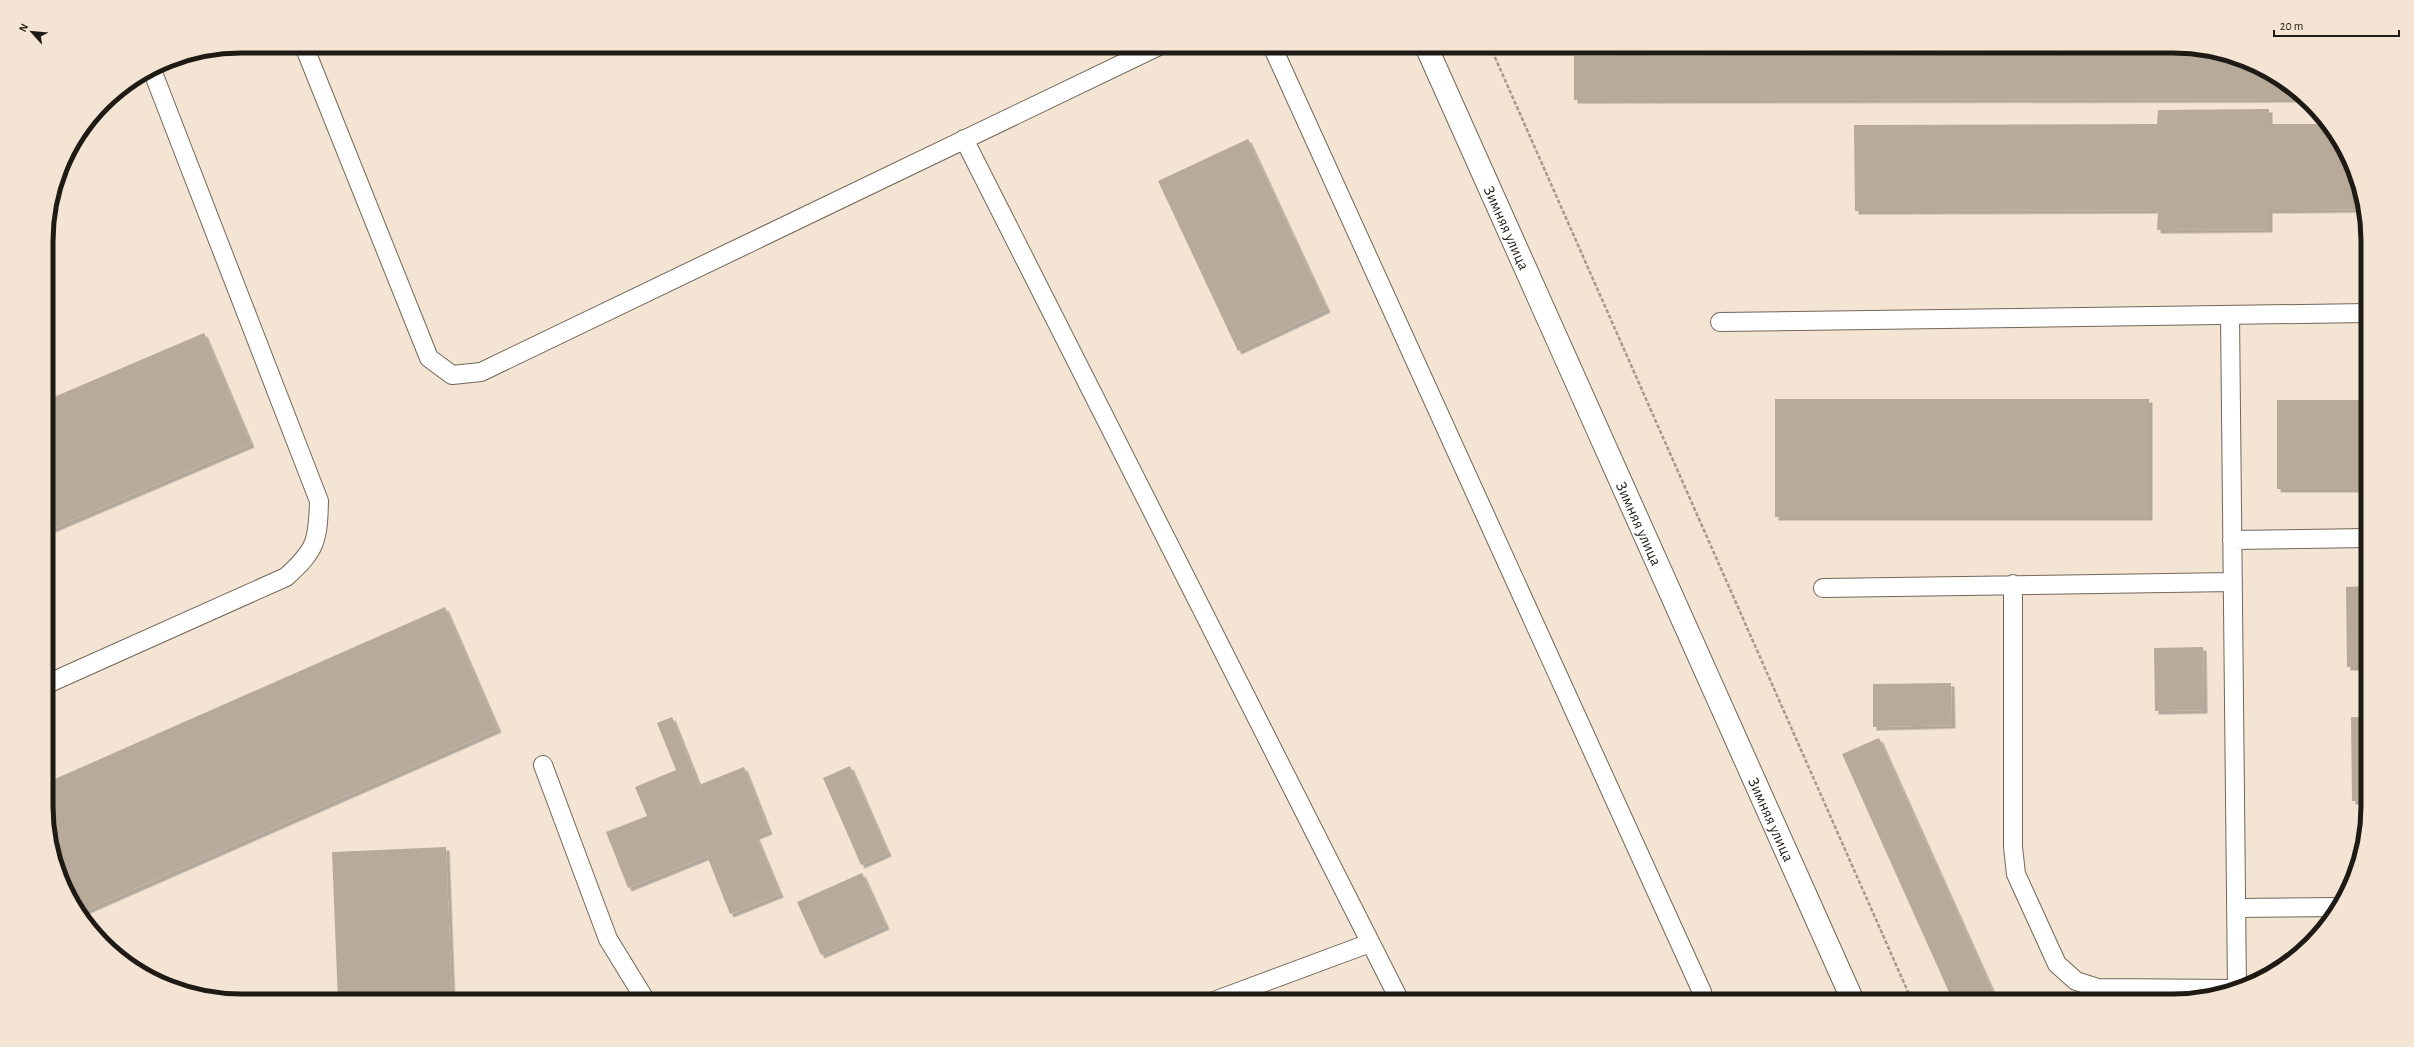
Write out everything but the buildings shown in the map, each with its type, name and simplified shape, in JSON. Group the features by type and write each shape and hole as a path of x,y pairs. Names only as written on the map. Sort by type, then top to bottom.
{"main road":[{"name":"Зимняя улица","path":"1429,53 1850,994"}],"lane":[{"path":"307,53 430,358 452,375 481,372 1144,53"},
{"path":"1275,53 1702,992"},
{"path":"53,681 286,577 307,558 318,531 319,501 154,74"},
{"path":"964,139 1396,994"},
{"path":"1720,322 2361,313"},
{"path":"2230,315 2237,983"},
{"path":"2232,540 2361,538"},
{"path":"1823,588 2013,584 2233,582"},
{"path":"2013,584 2013,847 2016,874 2057,964 2076,981 2098,988 2217,989"},
{"path":"543,764 608,939 642,994"},
{"path":"2236,908 2331,907"},
{"path":"1233,994 1370,943"}],"path":[{"path":"1493,53 1909,994"}]}
